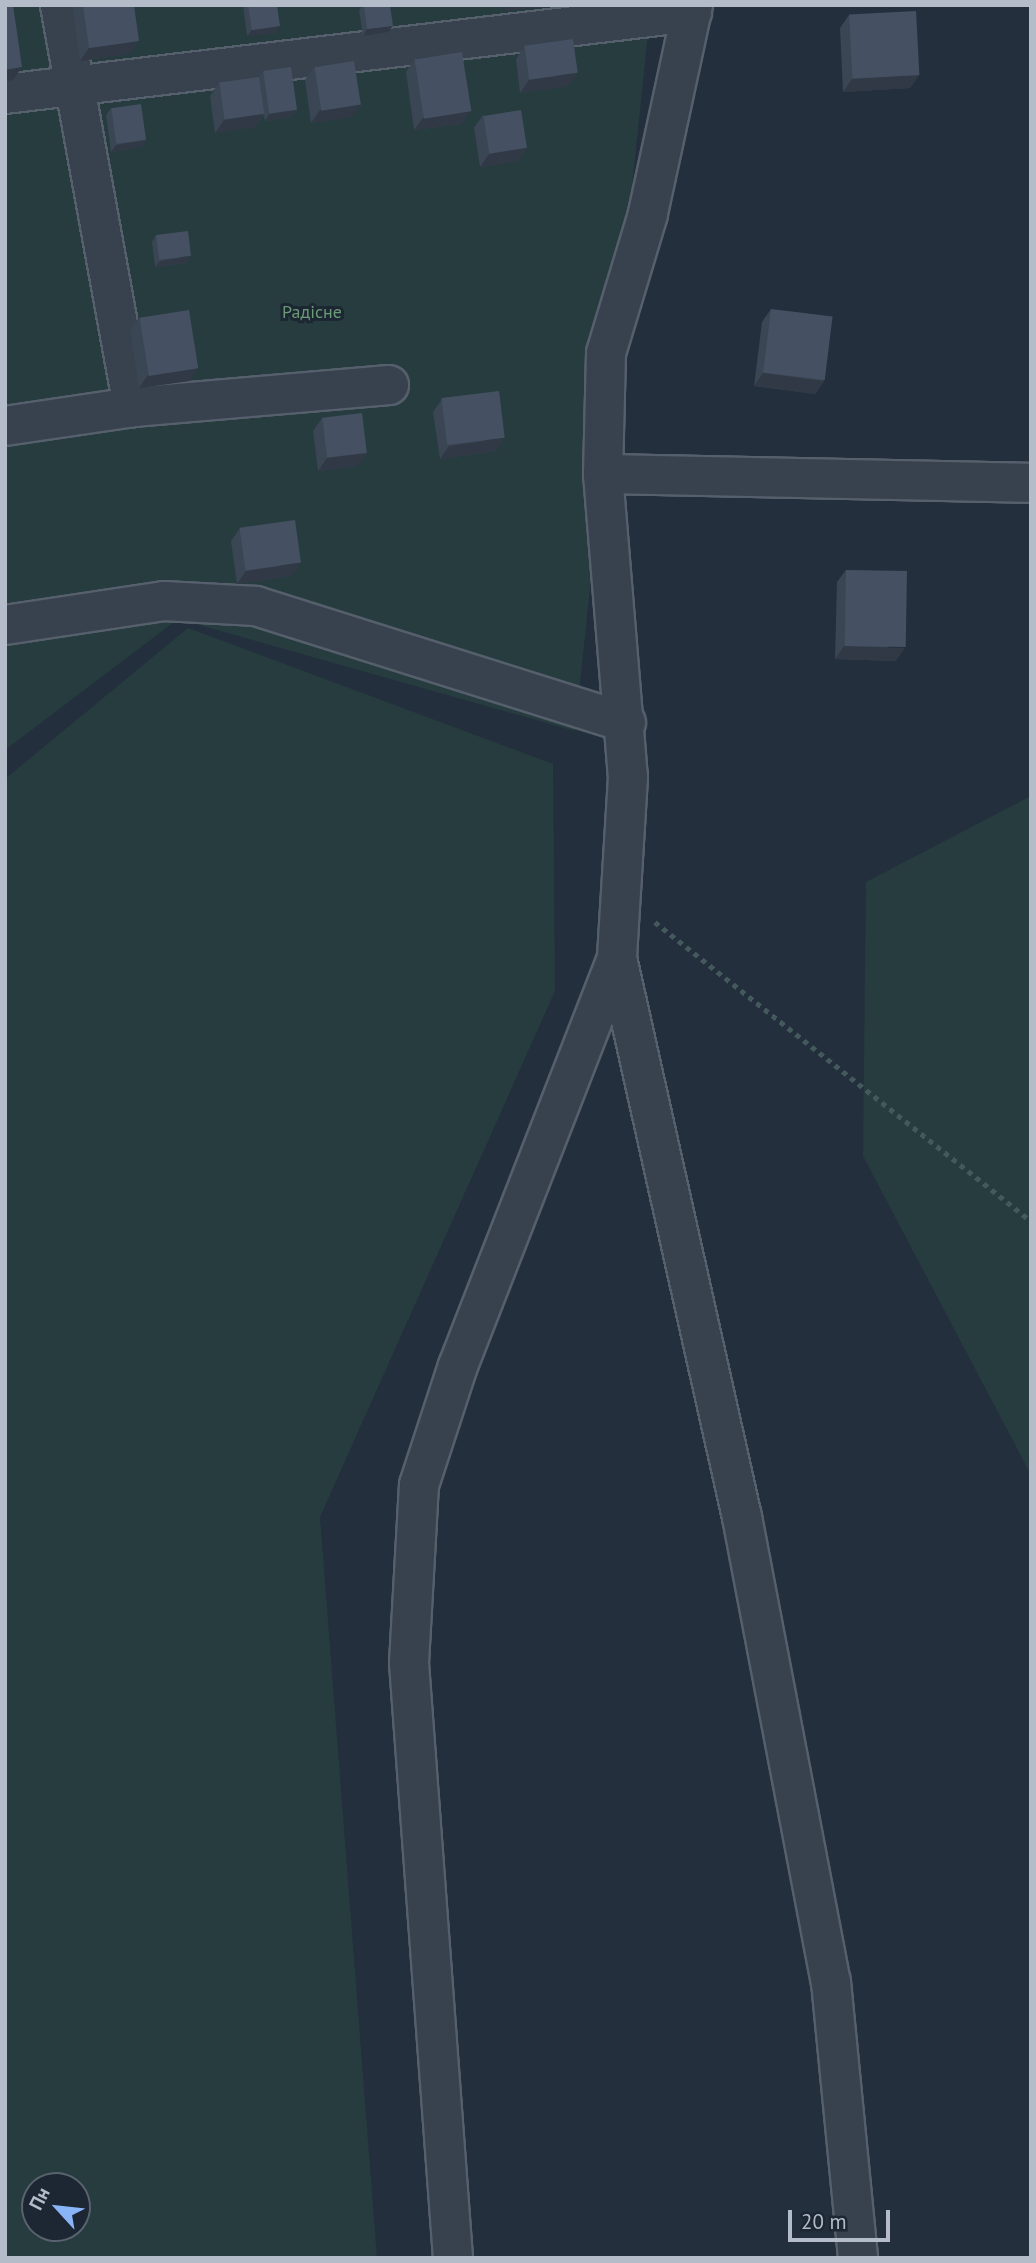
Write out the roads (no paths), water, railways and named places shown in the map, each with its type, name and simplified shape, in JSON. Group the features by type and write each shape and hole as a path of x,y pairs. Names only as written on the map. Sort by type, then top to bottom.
{"street":[{"path":"60,5 133,407"},
{"path":"5,94 693,9 648,214 606,353 603,474 626,723 628,777 617,958 742,1517 831,1982 858,2258"},
{"path":"5,426 133,407 389,385"},
{"path":"603,474 1031,483"},
{"path":"5,625 164,601 256,606 626,723"},
{"path":"453,2258 409,1663 419,1485 458,1366 617,958"}],"park label":[{"name":"Радісне","path":"312,312"}]}
